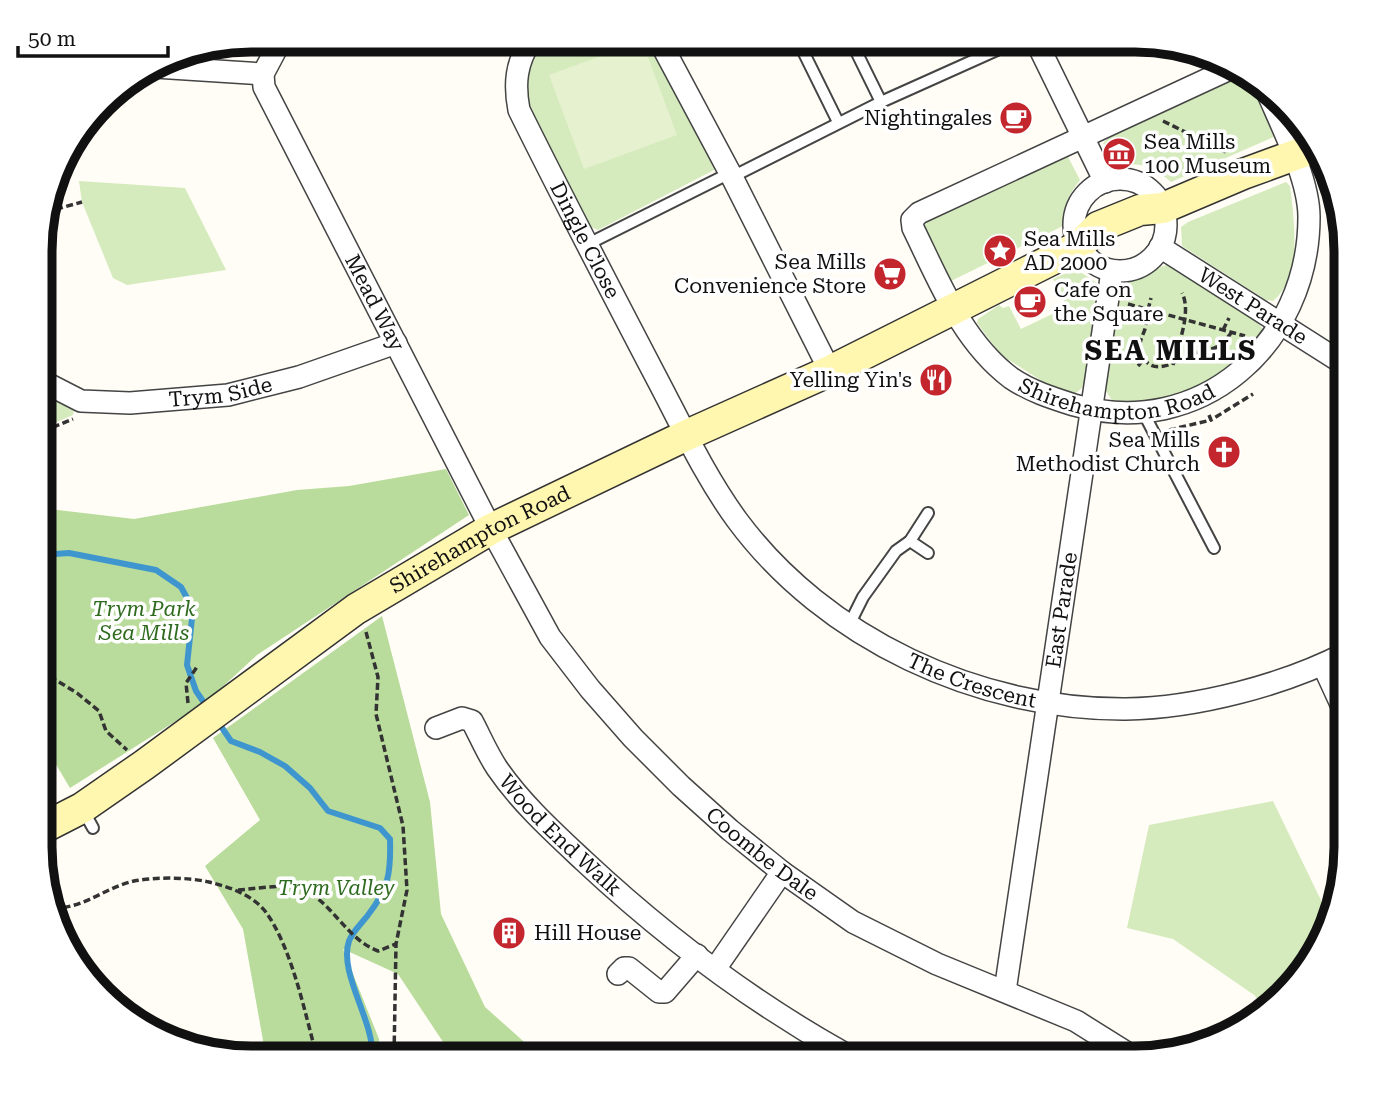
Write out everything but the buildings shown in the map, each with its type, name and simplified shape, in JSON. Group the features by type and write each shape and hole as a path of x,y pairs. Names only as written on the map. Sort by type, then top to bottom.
{"main road":[{"name":"Shirehampton Road","path":"53,827 87,818 144,765 356,609 491,529 687,435 830,371 1079,246 1106,243 1145,226 1163,208 1305,151"}],"street":[{"path":"173,69 263,74 274,53"},
{"name":"Dingle Close","path":"524,53 517,68 519,110 586,245 687,435"},
{"path":"666,53 830,371"},
{"path":"1042,53 1105,182"},
{"name":"Shirehampton Road","path":"1222,72 919,213 912,220 913,228 953,308 984,354 1011,378 1049,398 1093,410 1126,413 1172,408 1200,397 1228,381 1267,344 1282,325 1300,278 1309,217 1305,151 1288,124"},
{"name":"Mead Way","path":"263,74 264,87 491,529"},
{"path":"1118,179 1132,181 1156,196 1163,208 1165,235 1152,258 1140,267 1112,271 1087,258 1079,246 1074,231 1075,216 1081,201 1091,189 1105,182 1118,179"},
{"name":"West Parade","path":"1160,247 1334,358"},
{"name":"East Parade","path":"1005,991 1112,271"},
{"name":"Trym Side","path":"52,386 81,401 130,403 228,395 299,377 396,343"},
{"name":"The Crescent","path":"687,435 710,479 746,530 784,574 849,625 893,651 957,679 1049,703 1126,709 1177,704 1286,680 1334,659"},
{"name":"Coombe Dale","path":"491,529 550,637 590,688 633,738 681,786 782,872 853,922 937,964 1076,1021 1116,1046"},
{"path":"1323,665 1334,689"},
{"name":"Wood End Walk","path":"436,728 462,718 472,721 497,767 538,819 602,878 664,931 715,969 794,1025 831,1046"},
{"path":"715,969 782,872"},
{"path":"618,974 624,968 629,968 659,992 665,992 697,955"}],"lane":[{"path":"804,53 838,122"},
{"path":"858,53 881,102"},
{"path":"586,245 838,122 990,53"},
{"path":"1143,412 1214,548"},
{"path":"849,625 863,597 895,551 910,541 928,513"},
{"path":"910,541 928,553"}],"path":[{"path":"1140,110 1234,156 1243,174"},
{"path":"57,209 82,202"},
{"path":"1173,365 1184,319 1185,299 1182,293"},
{"path":"1151,298 1145,309 1146,327 1140,338 1140,352 1144,359 1157,366 1173,365 1195,353 1212,351 1231,332"},
{"path":"1109,300 1267,344"},
{"path":"1223,330 1228,318"},
{"path":"1138,366 1144,359"},
{"path":"52,426 78,417 81,401"},
{"path":"1155,433 1211,420"},
{"path":"370,642 378,677 376,714 403,826 407,891 396,944 394,1045"},
{"path":"197,667 186,683 187,699 197,727"},
{"path":"53,678 99,711 106,731 144,765"},
{"path":"63,909 68,909 133,881 199,880 238,890 296,888 317,898 364,946 378,951 396,944"},
{"path":"238,890 264,910 284,946 313,1045"}],"green space":[{"path":"536,53 658,53 718,168 598,230 591,227 531,115 526,93 528,69"},
{"path":"609,53 646,53 677,135 584,169 549,75"},
{"path":"1231,77 1264,100 1278,135 1171,182 1157,171 1144,166 1113,166 1103,143 1109,137"},
{"path":"1067,155 1080,180 1067,201 1063,226 949,282 927,240 925,224 928,217"},
{"path":"79,181 185,188 226,270 127,285 113,278 82,202"},
{"path":"1286,182 1290,186 1293,215 1293,263 1283,291 1273,301 1266,300 1182,246 1181,227 1188,222"},
{"path":"1167,265 1173,266 1256,319 1263,330 1260,341 1231,368 1181,396 1140,403 1113,402 1104,388 1118,292 1132,280"},
{"path":"1073,270 1097,283 1098,290 1084,386 1076,393 1067,394 1001,355 977,323 978,319 999,305 1003,308 1009,306 1021,329 1067,307 1053,279"},
{"path":"52,400 74,410 73,415 52,424"},
{"name":"Trym Park Sea Mills","path":"446,469 469,515 257,655 206,702 70,788 53,759 52,509 134,519 297,490 349,486"},
{"name":"Trym Valley","path":"382,616 430,802 441,914 485,1007 528,1045 445,1045 398,974 343,949 379,1039 379,1045 264,1045 243,929 205,866 260,820 213,738"},
{"path":"1273,801 1325,908 1301,957 1285,978 1260,1001 1173,939 1127,928 1149,825"}],"waterway":[{"path":"52,554 69,553 156,570 181,587 193,609 187,665 196,691 207,707"},
{"path":"218,722 231,741 260,752 285,766 310,788 328,811 380,828 390,839 389,870 384,888 375,905 350,938 347,954 348,968 371,1045"}],"place":[{"name":"Nightingales","path":"1016,118"},
{"name":"Sea Mills 100 Museum","path":"1119,154"},
{"name":"Sea Mills AD 2000","path":"1000,251"},
{"name":"Sea Mills Convenience Store","path":"890,274"},
{"name":"Cafe on the Square","path":"1030,302"},
{"name":"Yelling Yin's","path":"936,380"},
{"name":"Sea Mills Methodist Church","path":"1224,452"},
{"name":"Hill House","path":"509,933"}],"district":[{"name":"SEA MILLS","path":"1171,350"}]}
